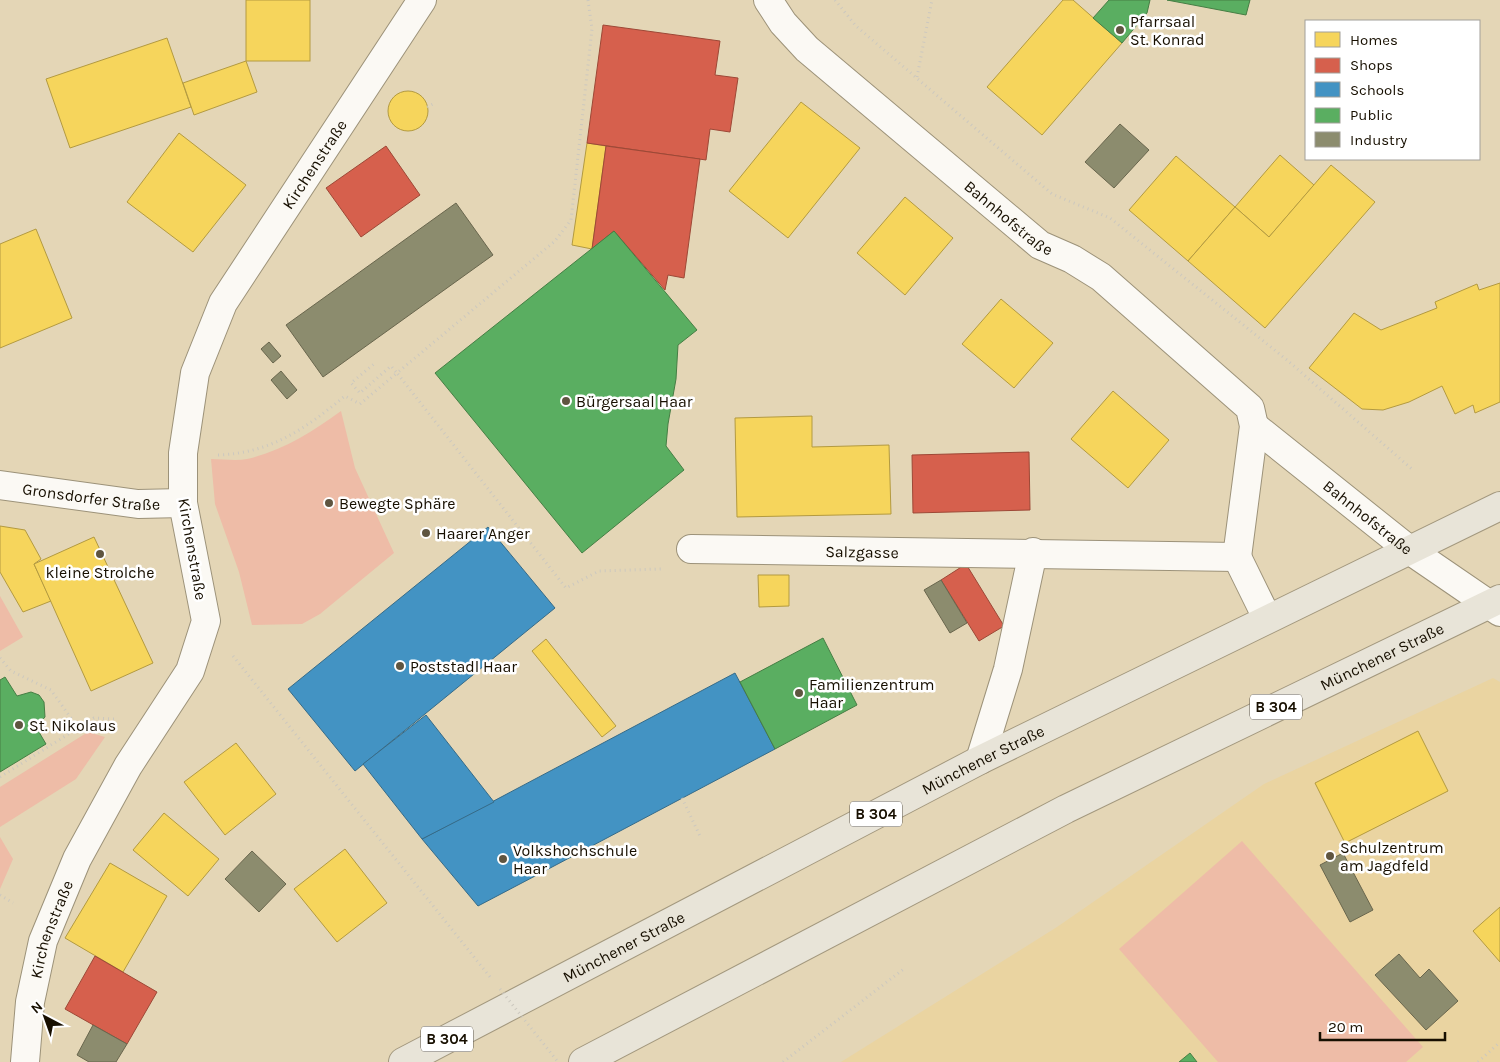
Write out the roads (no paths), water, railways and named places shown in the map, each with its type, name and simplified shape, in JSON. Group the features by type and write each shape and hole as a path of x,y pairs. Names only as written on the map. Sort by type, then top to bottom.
{"main road":[{"name":"B 304","path":"1408,549 1500,506"},
{"name":"Münchener Straße","path":"403,1062 980,760 1408,549"},
{"name":"Münchener Straße","path":"583,1062 1066,810 1496,605"}],"street":[{"name":"Kirchenstraße","path":"26,1062 30,1002 43,942 77,859 128,766 190,671 206,621 183,503 183,453 195,373 222,303 422,0"},
{"name":"Bahnhofstraße","path":"768,0 783,23 806,49 1040,245 1072,259 1101,277 1250,408 1254,426 1237,557"},
{"name":"Bahnhofstraße","path":"1254,426 1408,549 1496,605"},
{"name":"Gronsdorfer Straße","path":"0,485 138,504 183,503"},
{"name":"Salzgasse","path":"691,549 1033,552 1237,557"},
{"path":"980,760 1008,669 1033,552"},
{"path":"1237,557 1267,618"}],"place":[{"name":"Pfarrsaal St. Konrad","path":"1120,30"},
{"name":"Bürgersaal Haar","path":"566,401"},
{"name":"Bewegte Sphäre","path":"329,503"},
{"name":"Haarer Anger","path":"426,533"},
{"name":"kleine Strolche","path":"100,554"},
{"name":"Poststadl Haar","path":"400,666"},
{"name":"Familienzentrum Haar","path":"799,693"},
{"name":"St. Nikolaus","path":"19,725"},
{"name":"Schulzentrum am Jagdfeld","path":"1330,856"},
{"name":"Volkshochschule Haar","path":"503,859"}]}
